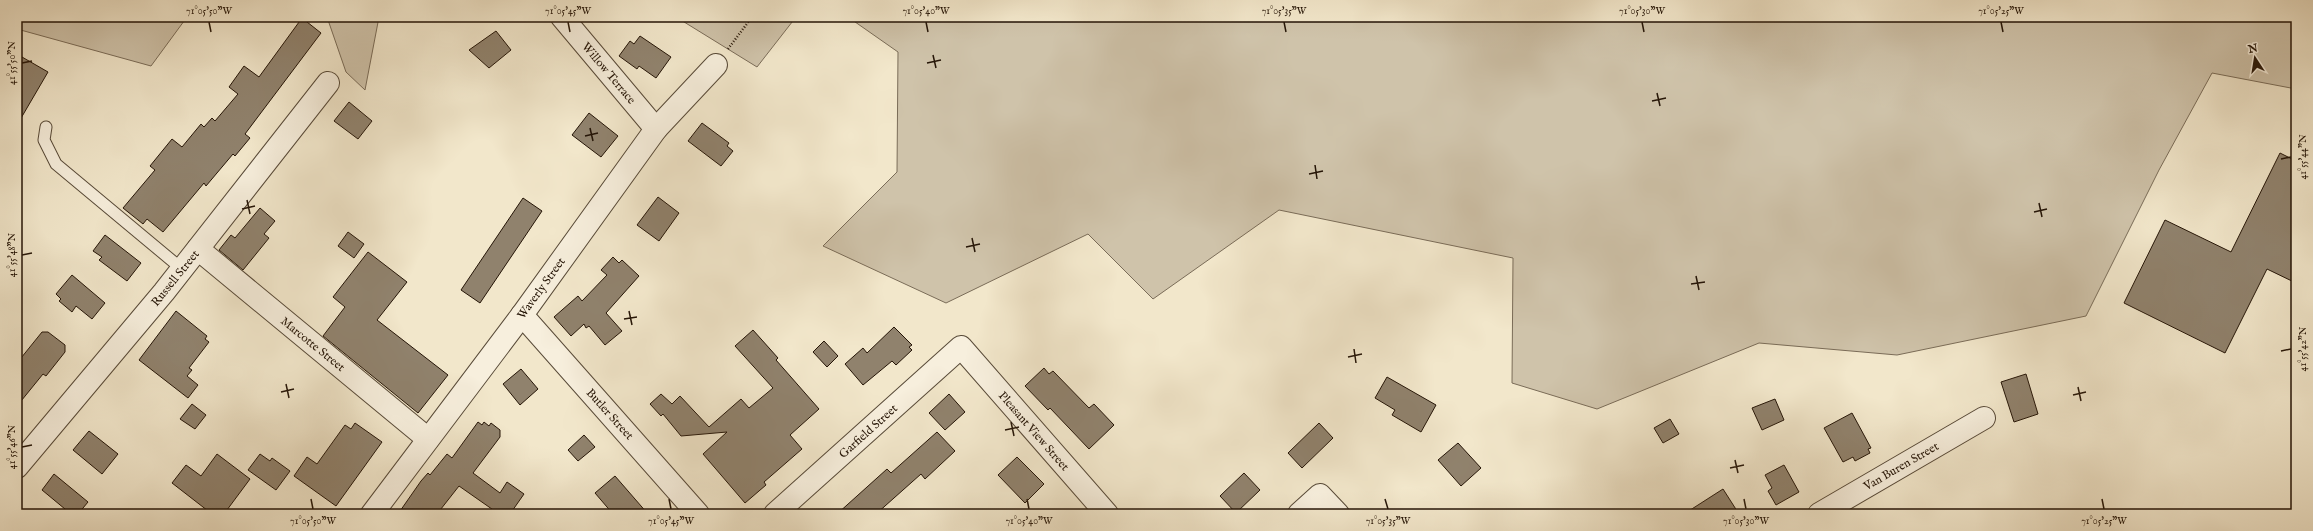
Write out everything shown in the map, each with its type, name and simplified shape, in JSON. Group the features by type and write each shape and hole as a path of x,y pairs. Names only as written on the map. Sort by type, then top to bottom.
{"street":[{"name":"Willow Terrace","path":"562,17 656,129"},
{"name":"Waverly Street","path":"372,514 522,315 656,129 716,66"},
{"name":"Russell Street","path":"17,468 182,269 328,83"},
{"name":"Marcotte Street","path":"198,249 428,439"},
{"name":"Butler Street","path":"522,315 698,514"},
{"name":"Garfield Street","path":"775,514 960,347"},
{"name":"Pleasant View Street","path":"960,347 1106,514"},
{"name":"Van Buren Street","path":"1819,514 1984,418"},
{"path":"1299,514 1320,495 1338,514"}],"lane":[{"path":"46,126 44,140 56,164 182,269"}],"path":[{"path":"716,66 752,17"}],"shaded area":[{"path":"17,17 187,17 151,66 17,29"},
{"path":"327,17 379,17 365,90 346,72"},
{"path":"676,17 796,17 757,67"},
{"path":"848,17 2296,17 2296,89 2212,73 2159,170 2086,316 1897,355 1759,343 1597,409 1512,383 1513,258 1279,210 1153,299 1088,234 946,303 823,246 897,172 898,52"}],"building":[{"path":"302,18 321,33 245,134 250,138 235,156 233,154 206,186 204,183 163,232 147,219 143,224 123,208 155,170 150,166 172,139 182,147 201,124 204,127 212,118 215,121 238,94 229,87 244,66 259,77"},
{"path":"496,31 511,50 489,68 469,50"},
{"path":"640,36 671,57 656,78 639,66 637,69 619,56 630,41 634,44"},
{"path":"22,57 48,72 17,125 17,66"},
{"path":"349,102 372,121 358,139 334,121"},
{"path":"589,113 618,136 601,157 572,135"},
{"path":"702,123 729,143 727,146 733,151 721,166 688,141"},
{"path":"2280,153 2296,161 2296,283 2267,269 2225,353 2124,303 2165,220 2231,252"},
{"path":"658,197 679,213 659,241 637,225"},
{"path":"523,198 542,211 480,303 461,290"},
{"path":"260,208 275,221 264,234 269,238 243,270 219,250 231,235 235,238"},
{"path":"348,232 364,244 354,258 338,246"},
{"path":"105,235 141,263 127,281 99,260 102,257 93,251"},
{"path":"368,252 407,282 377,320 448,375 418,413 323,336 345,307 333,297"},
{"path":"613,257 619,263 622,260 639,276 606,313 622,331 605,345 589,326 586,328 584,324 571,336 554,317 578,296 582,301 607,275 601,270"},
{"path":"72,275 105,303 92,319 76,306 72,312 59,301 61,299 56,294"},
{"path":"176,311 207,336 205,339 209,342 189,368 192,370 187,376 198,385 188,398 139,360"},
{"path":"894,327 912,345 909,347 912,350 896,365 892,361 863,385 845,364 863,348 867,353"},
{"path":"753,330 778,358 776,360 819,409 790,435 802,449 764,482 766,485 745,503 703,454 727,432 681,436 663,414 661,416 650,404 661,394 672,404 680,396 709,427 741,399 749,408 773,388 735,346"},
{"path":"42,332 48,332 65,345 65,352 46,376 43,374 17,406 17,363"},
{"path":"824,341 838,356 827,367 813,352"},
{"path":"1044,368 1049,374 1053,371 1089,408 1094,404 1114,425 1089,449 1050,408 1048,410 1025,386"},
{"path":"521,369 538,389 520,405 503,384"},
{"path":"2026,374 2038,414 2014,422 2001,382"},
{"path":"1387,377 1436,405 1421,432 1392,415 1395,410 1375,398"},
{"path":"949,394 965,412 945,430 929,413"},
{"path":"1775,399 1784,420 1762,430 1752,408"},
{"path":"192,404 206,415 195,429 180,419"},
{"path":"1852,413 1871,448 1868,449 1870,453 1855,461 1853,457 1843,462 1824,428"},
{"path":"1670,419 1679,434 1663,443 1654,428"},
{"path":"478,422 482,425 484,422 489,426 491,423 500,430 500,437 473,473 500,493 507,482 524,494 510,514 499,514 459,486 437,514 398,514 421,481 428,473 430,475 447,454 452,458"},
{"path":"355,423 382,442 336,506 294,476 307,457 317,464 345,425 351,429"},
{"path":"1319,423 1333,438 1302,468 1288,453"},
{"path":"89,431 118,454 102,474 73,450"},
{"path":"937,432 955,451 925,479 921,474 876,514 837,514 887,469 891,473"},
{"path":"584,435 595,447 578,461 568,450"},
{"path":"1458,443 1481,468 1461,486 1438,460"},
{"path":"217,454 250,479 224,514 212,514 172,483 186,465 201,476"},
{"path":"260,454 270,461 272,458 290,471 276,490 248,470"},
{"path":"1017,457 1044,484 1025,503 998,475"},
{"path":"1784,465 1799,492 1776,505 1768,491 1772,488 1765,475"},
{"path":"1244,473 1260,490 1236,513 1220,496"},
{"path":"54,474 88,502 78,514 71,514 42,490"},
{"path":"615,476 648,514 613,514 595,493"},
{"path":"1723,489 1739,514 1684,514"}]}
